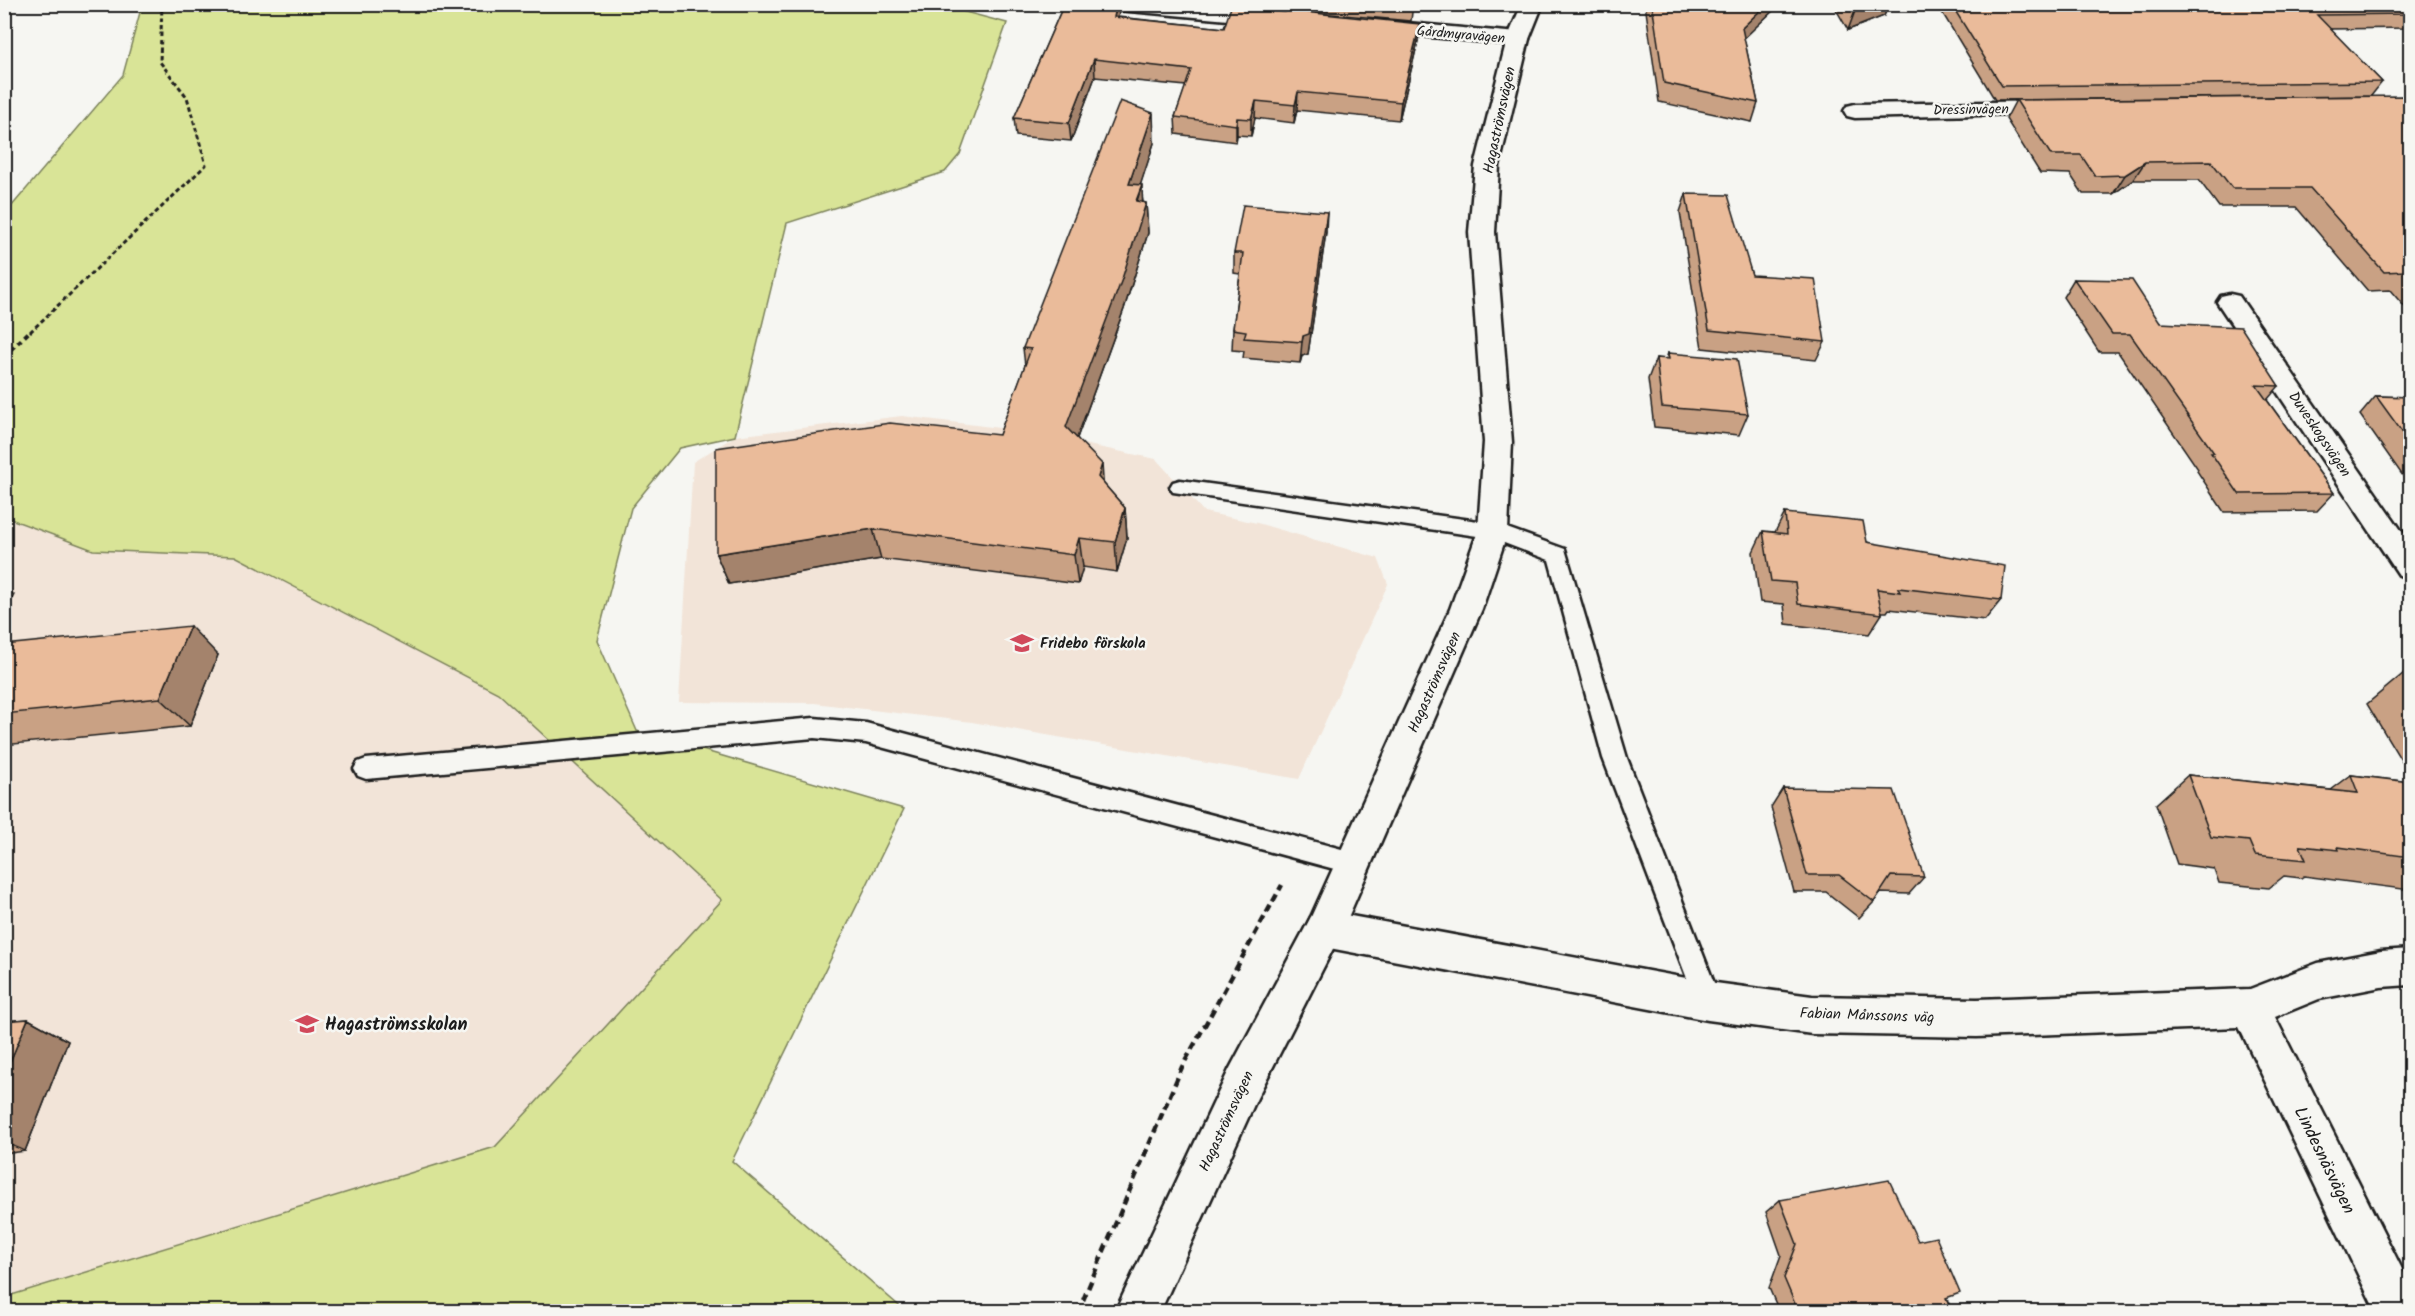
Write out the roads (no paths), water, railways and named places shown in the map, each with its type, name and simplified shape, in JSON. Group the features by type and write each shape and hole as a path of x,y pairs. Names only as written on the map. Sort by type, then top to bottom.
{"street":[{"path":"1118,4 1296,20"},
{"name":"Hagaströmsvägen","path":"1137,1311 1243,1084 1324,929 1466,609 1493,531 1498,442 1482,232 1487,166 1518,39 1533,4"},
{"name":"Gårdmyravägen","path":"1355,25 1518,39"},
{"name":"Dressinvägen","path":"1855,111 2080,108"},
{"name":"Duveskogsvägen","path":"2230,302 2410,567"},
{"name":"Fabian Månssons väg","path":"1324,929 1708,1001 1812,1015 1977,1018 2250,1008 2318,981 2381,969 2410,967"},
{"name":"Lindesnäsvägen","path":"2250,1008 2400,1311"}],"lane":[{"path":"1180,487 1493,531 1558,555 1615,758 1708,1001"},
{"path":"366,769 814,728 866,733 1353,863"}],"place":[{"name":"Fridebo förskola","path":"1022,643"},
{"name":"Hagaströmsskolan","path":"307,1024"}]}
